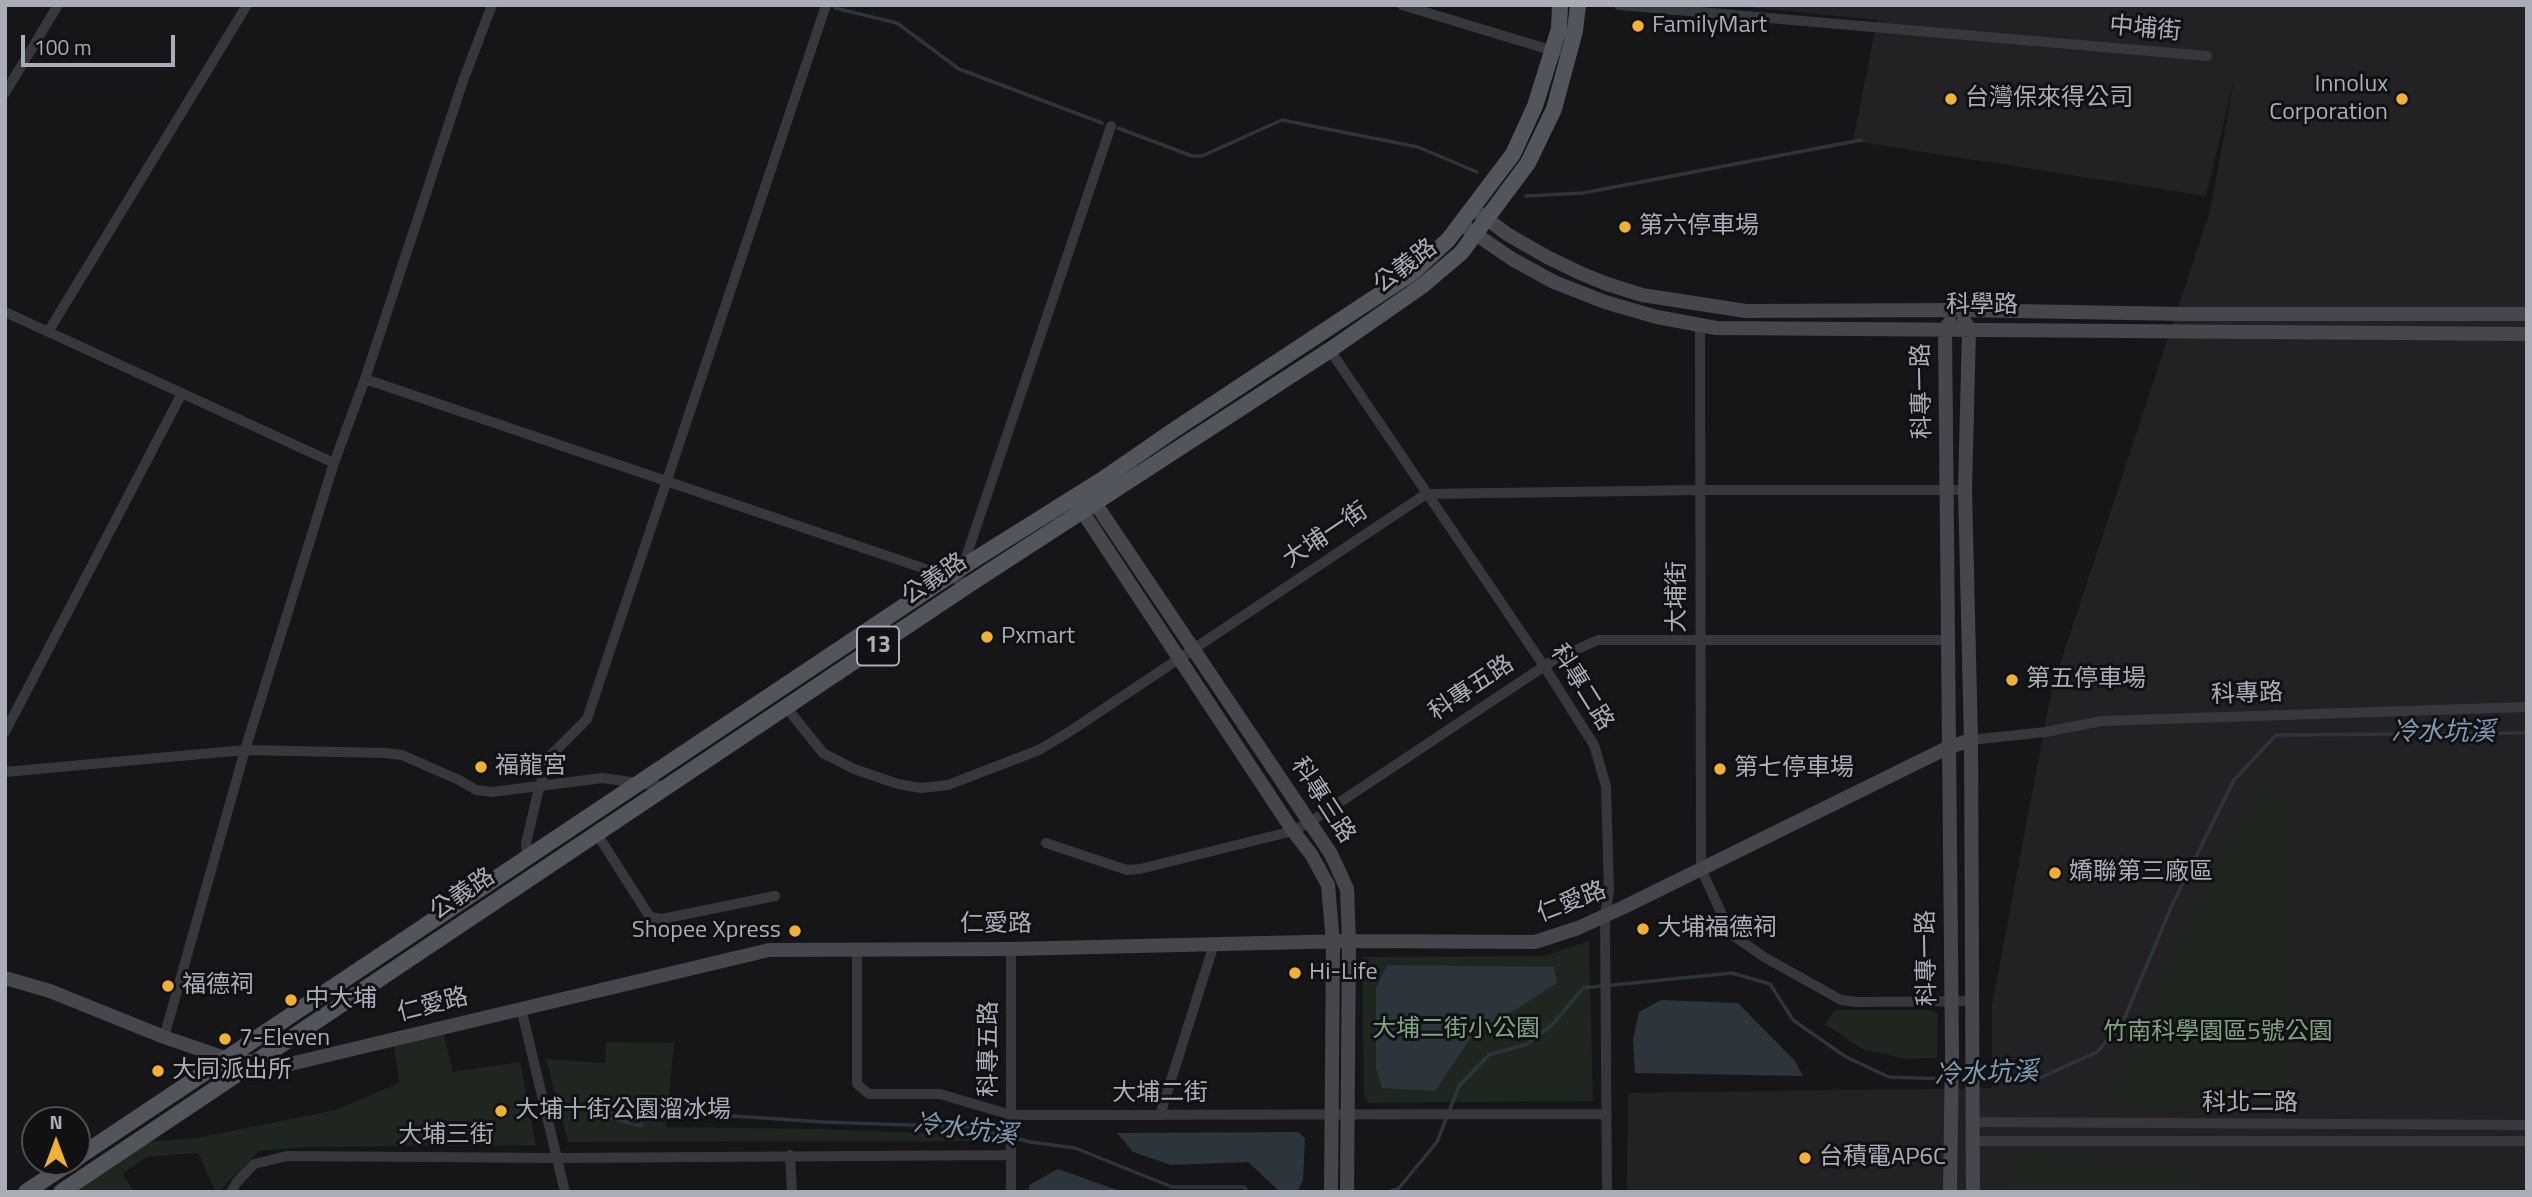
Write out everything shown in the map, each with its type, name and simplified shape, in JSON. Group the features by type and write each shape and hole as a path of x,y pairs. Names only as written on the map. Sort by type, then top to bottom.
{"main road":[{"name":"公義路","path":"91,1149 955,572 1164,460 1422,286 1461,253 1472,209 1513,154 1535,106 1559,29 1560,5"},
{"name":"公義路","path":"61,1192 970,584 1085,501 1174,430 1412,273 1448,240 1486,219 1528,163 1554,109 1569,55 1578,5"},
{"path":"26,1192 50,1176"}],"street":[{"path":"5,93 58,5"},
{"path":"48,331 247,5"},
{"path":"164,1037 245,750 334,463 365,379 463,81 492,5"},
{"path":"527,856 526,843 539,788 551,755 587,719 826,5"},
{"path":"1402,5 1569,55"},
{"name":"中埔街","path":"1619,5 2207,56"},
{"path":"955,572 1111,126"},
{"name":"科學路","path":"1472,209 1507,234 1580,274 1642,295 1746,311 2526,314"},
{"name":"科學路","path":"1468,230 1554,282 1631,310 1700,325 1749,330 1969,329 2525,334"},
{"name":"科專一路","path":"1950,1192 1952,1001 1945,330 1959,310 1969,329 1965,490 1971,740 1973,1192"},
{"path":"5,312 334,463"},
{"path":"2183,314 2184,331"},
{"path":"2525,334 2526,314"},
{"name":"大埔街","path":"1700,325 1701,869"},
{"name":"科專二路","path":"1330,350 1544,666 1594,745 1606,786 1609,891 1605,915 1607,1192"},
{"path":"365,379 666,481 955,572 970,584"},
{"path":"5,732 182,393"},
{"path":"1164,460 1174,430"},
{"path":"1426,494 1965,490"},
{"name":"大埔一街","path":"786,707 823,753 854,769 909,786 921,788 948,785 1039,750 1187,655 1426,494"},
{"name":"科專三路","path":"1085,501 1187,655 1328,885 1333,943 1331,1192"},
{"name":"科專五路","path":"1046,843 1127,870 1293,831 1544,666 1598,640 1948,640"},
{"name":"科專三路","path":"1187,655 1310,822 1331,853 1347,889 1347,1191"},
{"name":"科專路","path":"1971,740 2045,732 2102,721 2527,707"},
{"name":"仁愛路","path":"5,978 50,990 164,1037 228,1059 286,1065 769,950 1349,941 1535,942 1578,928 1949,747 1971,740"},
{"path":"5,772 245,750 385,753 402,755 476,790 492,792 602,778 667,787"},
{"path":"597,834 650,917 662,919 775,896"},
{"path":"1701,869 1731,934 1764,957 1841,1000 1857,1003 1972,1001"},
{"path":"1160,1115 1214,944"},
{"name":"大埔二街","path":"857,948 857,1084 869,1094 940,1094 1011,1119 1160,1115 1607,1114"},
{"name":"科專五路","path":"1011,948 1011,1192"},
{"path":"521,1008 565,1192"},
{"path":"1951,1122 1972,1122"},
{"name":"科北二路","path":"1972,1122 2527,1125"},
{"path":"1951,1139 1973,1140"},
{"name":"科北二路","path":"1973,1140 2527,1141"},
{"name":"大埔三街","path":"231,1192 254,1164 287,1156 557,1158 1011,1151"},
{"path":"790,1155 792,1192"}],"shaded area":[{"path":"1727,5 2527,5 2527,1192 1627,1192 1628,1093 1992,1088 1992,1005 2052,688 2210,211 2235,76 2206,196 1853,141 1877,20"},
{"path":"1387,965 1554,967 1557,983 1470,1039 1435,1091 1382,1088 1376,1068 1376,988"},
{"path":"1661,1000 1738,1003 1795,1061 1803,1076 1635,1073 1633,1039 1639,1012"},
{"path":"594,1102 634,1124 643,1123 643,1128 606,1119 602,1112 591,1109 590,1104"},
{"path":"1298,1132 1305,1138 1303,1180 1297,1192 1278,1190 1248,1162 1171,1165 1133,1152 1117,1133"},
{"path":"1058,1169 1123,1192 1029,1192 1029,1185"}],"green space":[{"name":"竹南科學園區5號公園","path":"2259,790 2289,795 2291,1109 2107,1106 2193,908"},
{"name":"大埔二街小公園","path":"1589,941 1593,1101 1369,1103 1364,1096 1362,957 1543,956"},
{"path":"1835,1010 1927,1010 1938,1013 1937,1058 1905,1059 1862,1049 1825,1024"},
{"path":"443,1032 453,1072 520,1062 536,1145 306,1147 259,1151 218,1192 198,1153 146,1157 123,1174 134,1192 74,1192 146,1142 197,1138 336,1110 399,1083 394,1046"},
{"path":"606,1042 674,1043 666,1127 823,1129 969,1135 975,1141 568,1142 546,1059 605,1063"},
{"path":"2013,1150 2202,1173 2203,1192 2013,1192"}],"waterway":[{"path":"835,8 897,23 959,69 1102,123"},
{"path":"1118,128 1192,156 1202,156 1282,120 1418,147 1477,172"},
{"path":"1526,196 1583,193 1861,140"},
{"name":"冷水坑溪","path":"1978,1078 2042,1077 2097,1052 2123,1022 2172,905 2234,780 2276,735 2527,733"},
{"name":"冷水坑溪","path":"1388,1192 1399,1188 1437,1142 1459,1086 1489,1055 1527,1044 1553,1024 1583,988 1732,973 1770,984 1793,1020 1846,1057 1889,1077 1949,1079"},
{"name":"冷水坑溪","path":"673,1112 823,1122 967,1127 1031,1142 1075,1148 1172,1187 1244,1187 1248,1192"}],"place":[{"name":"FamilyMart","path":"1638,26"},
{"name":"台灣保來得公司","path":"1951,99"},
{"name":"Innolux Corporation","path":"2402,99"},
{"name":"第六停車場","path":"1625,227"},
{"name":"Pxmart","path":"987,637"},
{"name":"第五停車場","path":"2012,680"},
{"name":"福龍宮","path":"481,767"},
{"name":"第七停車場","path":"1720,769"},
{"name":"嬌聯第三廠區","path":"2055,873"},
{"name":"大埔福德祠","path":"1643,929"},
{"name":"Shopee Xpress","path":"795,931"},
{"name":"Hi-Life","path":"1295,973"},
{"name":"福德祠","path":"168,986"},
{"name":"中大埔","path":"291,1000"},
{"name":"7-Eleven","path":"225,1039"},
{"name":"大同派出所","path":"158,1071"},
{"name":"大埔十街公園溜冰場","path":"501,1111"},
{"name":"台積電AP6C","path":"1805,1158"}]}
